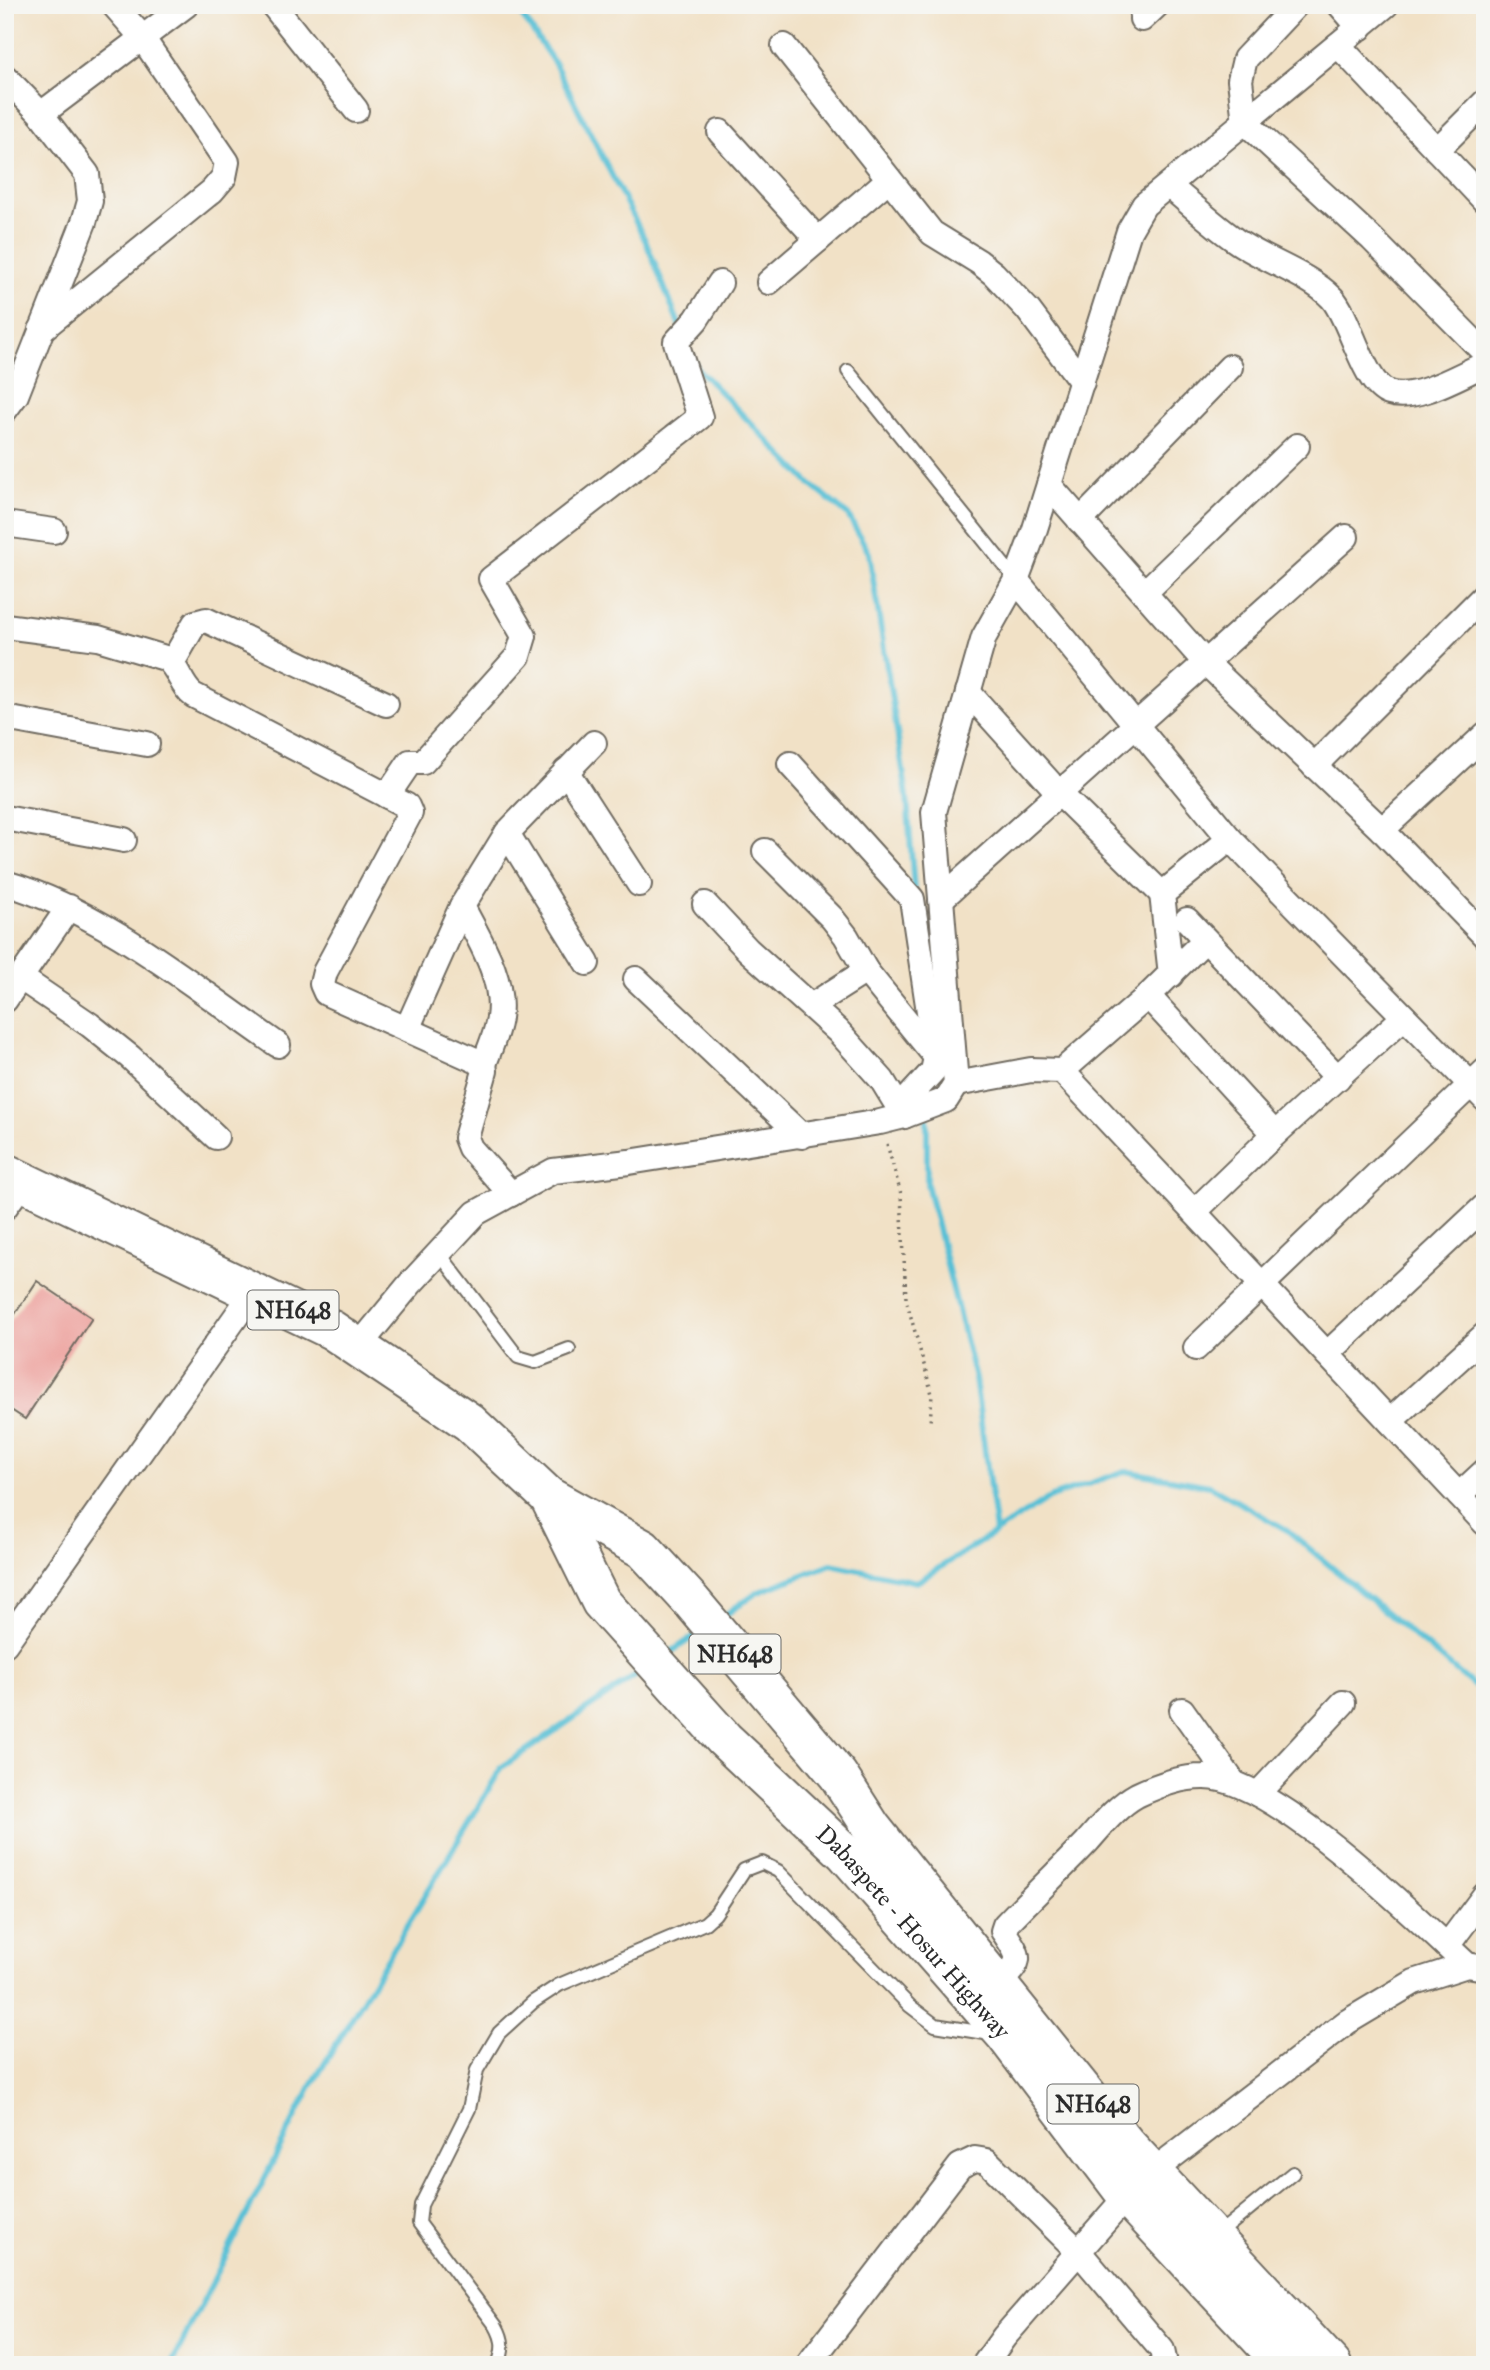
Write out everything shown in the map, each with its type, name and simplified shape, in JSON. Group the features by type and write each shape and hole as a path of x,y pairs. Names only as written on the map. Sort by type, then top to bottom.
{"highway":[{"name":"Dabaspete - Hosur Highway","path":"11,1187 254,1291 331,1330 469,1422 549,1497 643,1549 692,1602 838,1775 858,1841"},
{"name":"Dabaspete - Hosur Highway","path":"549,1497 601,1602 724,1739 858,1841 1006,2036 1139,2184 1285,2365"},
{"name":"NH648","path":"858,1841 998,1985 1080,2090 1139,2184 1214,2238 1332,2365"}],"street":[{"path":"41,330 212,191 224,177 227,162 141,36 114,5"},
{"path":"41,114 141,36 186,5"},
{"path":"273,5 356,110"},
{"path":"1296,5 1245,59 1240,80 1245,122 1372,239 1485,353"},
{"path":"1340,5 1360,28"},
{"path":"951,1092 934,812 984,637 1016,580 1049,485 1129,231 1144,205 1386,5"},
{"path":"1338,45 1485,201"},
{"path":"784,46 932,233 994,274 1028,310 1082,382"},
{"path":"5,77 41,114 87,174 90,201 85,222 16,395 5,410"},
{"path":"1437,150 1485,102"},
{"path":"720,132 818,240"},
{"path":"769,282 889,179"},
{"path":"1169,186 1236,241 1310,283 1334,300 1375,384 1389,393 1407,394 1426,390 1485,364"},
{"path":"387,796 410,762 423,762 518,656 524,636 491,579 700,417 676,341 696,320 720,283"},
{"path":"1080,521 1230,367"},
{"path":"1144,593 1297,446"},
{"path":"1049,485 1205,662 1382,830 1485,936"},
{"path":"5,524 54,531"},
{"path":"941,899 1346,537"},
{"path":"1016,580 1230,839 1404,1017 1480,1085 1196,1348"},
{"path":"1314,766 1485,595"},
{"path":"172,663 195,624 206,620 386,704"},
{"path":"5,626 98,638 165,659 172,663 186,690 193,695 407,806 410,813 325,972 322,984 326,993 484,1064"},
{"path":"968,692 1059,793 1161,894 1171,975"},
{"path":"5,718 147,744"},
{"path":"407,1029 462,906 508,832 594,743"},
{"path":"1382,830 1481,745"},
{"path":"790,764 912,899 936,1058 933,1071 898,1115"},
{"path":"566,771 639,884"},
{"path":"5,818 124,840"},
{"path":"508,832 587,963"},
{"path":"1161,894 1230,839"},
{"path":"765,851 832,918 866,971 936,1058"},
{"path":"5,883 34,891 69,907 139,948 278,1045"},
{"path":"705,904 748,950 838,1031 873,1070 898,1115"},
{"path":"462,906 489,959 499,990 499,1019 484,1064 485,1071 466,1138 470,1148 511,1194"},
{"path":"5,1000 69,907"},
{"path":"1186,920 1338,1078"},
{"path":"358,1347 476,1213 553,1171 802,1136 898,1115 951,1092 1031,1070 1062,1071 1171,975 1205,940"},
{"path":"811,1006 866,971"},
{"path":"21,978 130,1057 216,1137"},
{"path":"636,979 802,1136"},
{"path":"1148,996 1275,1134"},
{"path":"1194,1212 1404,1017"},
{"path":"1062,1071 1485,1522"},
{"path":"1327,1354 1485,1206"},
{"path":"5,1644 254,1291"},
{"path":"1390,1422 1485,1335"},
{"path":"1459,1495 1485,1471"},
{"path":"1258,1794 1343,1703"},
{"path":"1182,1710 1233,1782"},
{"path":"998,1985 1018,1960 1018,1954 1003,1931 1005,1925 1108,1817 1136,1796 1166,1784 1204,1776 1233,1782 1258,1794 1332,1843 1447,1946 1476,1966"},
{"path":"1447,1946 1485,1895"},
{"path":"984,2365 1139,2184 1347,2022 1414,1982 1476,1966"},
{"path":"808,2365 960,2166 975,2159 987,2161 1079,2252 1163,2350 1165,2363"}],"lane":[{"path":"848,371 1016,580"},
{"path":"439,1253 518,1357 536,1362 569,1349"},
{"path":"498,2365 503,2353 503,2339 419,2223 421,2205 469,2109 477,2070 499,2033 533,2002 559,1985 705,1923 715,1914 744,1870 762,1863 778,1871 910,2006 935,2025 1006,2036"},
{"path":"1214,2238 1293,2173"}],"path":[{"path":"898,1115 906,1299 932,1394 930,1424"}],"building":[{"path":"37,1281 92,1318 25,1419 5,1406 5,1329"}],"waterway":[{"path":"515,5 555,64 646,242 681,329"},
{"path":"694,361 696,367 810,484 848,515 869,553 907,796 914,890"},
{"path":"927,1114 927,1184 975,1379 996,1532"},
{"path":"722,1617 756,1593 831,1564 917,1582 1051,1497 1125,1471 1210,1486 1287,1530 1485,1695"},
{"path":"665,1656 702,1631"},
{"path":"171,2365 310,2088 502,1767 644,1670"}]}
